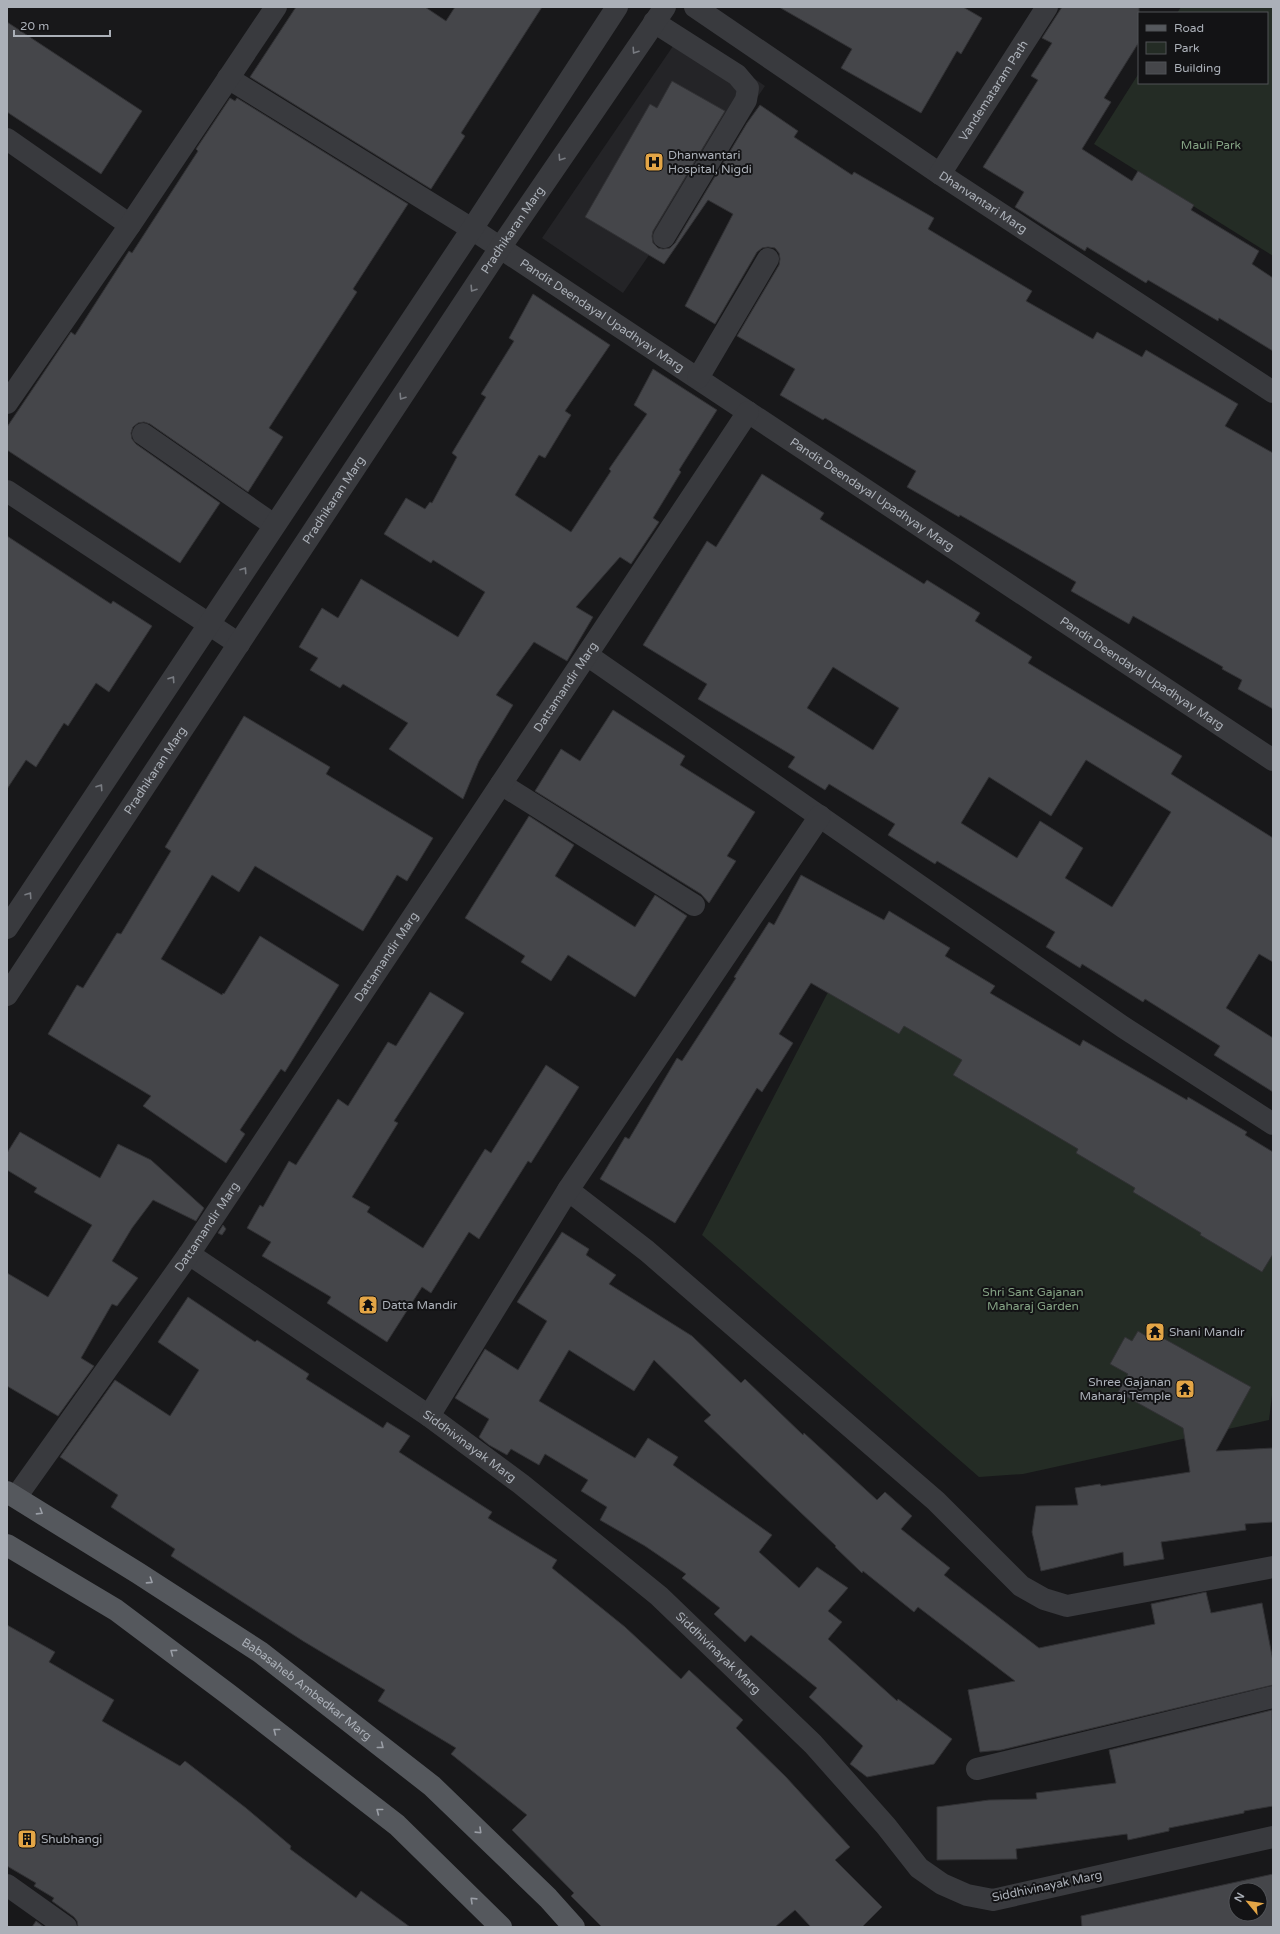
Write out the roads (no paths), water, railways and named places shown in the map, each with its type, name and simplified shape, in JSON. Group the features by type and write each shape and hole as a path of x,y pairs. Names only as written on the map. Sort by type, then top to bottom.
{"main road":[{"name":"Babasaheb Ambedkar Marg","path":"12,1494 260,1652 432,1786 548,1898 574,1927"},
{"path":"7,1544 116,1610 235,1699 397,1825 501,1927"}],"street":[{"path":"7,403 130,225 276,7"},
{"path":"7,928 472,229 617,7"},
{"name":"Dhanvantari Marg","path":"696,7 940,174 1273,392"},
{"name":"Vandemataram Path","path":"940,174 1047,7"},
{"path":"660,15 737,75 748,88 746,100 664,237"},
{"name":"Pradhikaran Marg","path":"7,995 500,248 660,15"},
{"name":"Pandit Deendayal Upadhyay Marg","path":"228,78 472,229 1273,760"},
{"path":"7,138 130,225"},
{"path":"698,378 768,259"},
{"name":"Dattamandir Marg","path":"12,1494 189,1254 748,412"},
{"path":"143,434 274,525"},
{"path":"7,491 239,644"},
{"path":"587,655 1123,1027 1273,1124"},
{"path":"501,784 694,905"},
{"path":"429,1416 568,1190 820,816"},
{"path":"568,1190 647,1251 936,1501 1021,1586 1044,1599 1067,1606 1273,1567"},
{"name":"Siddhivinayak Marg","path":"189,1254 429,1416 514,1478 659,1596 813,1744 886,1826 919,1868 942,1884 967,1895 993,1900 1273,1837"},
{"path":"977,1769 1273,1697"},
{"path":"7,1885 66,1927"}],"place":[{"name":"Dhanwantari Hospital, Nigdi","path":"654,162"},
{"name":"Datta Mandir","path":"368,1305"},
{"name":"Shani Mandir","path":"1155,1332"},
{"name":"Shree Gajanan Maharaj Temple","path":"1185,1389"},
{"name":"Shubhangi","path":"27,1839"}],"park label":[{"name":"Mauli Park","path":"1211,145"},
{"name":"Shri Sant Gajanan Maharaj Garden","path":"1033,1299"}]}
